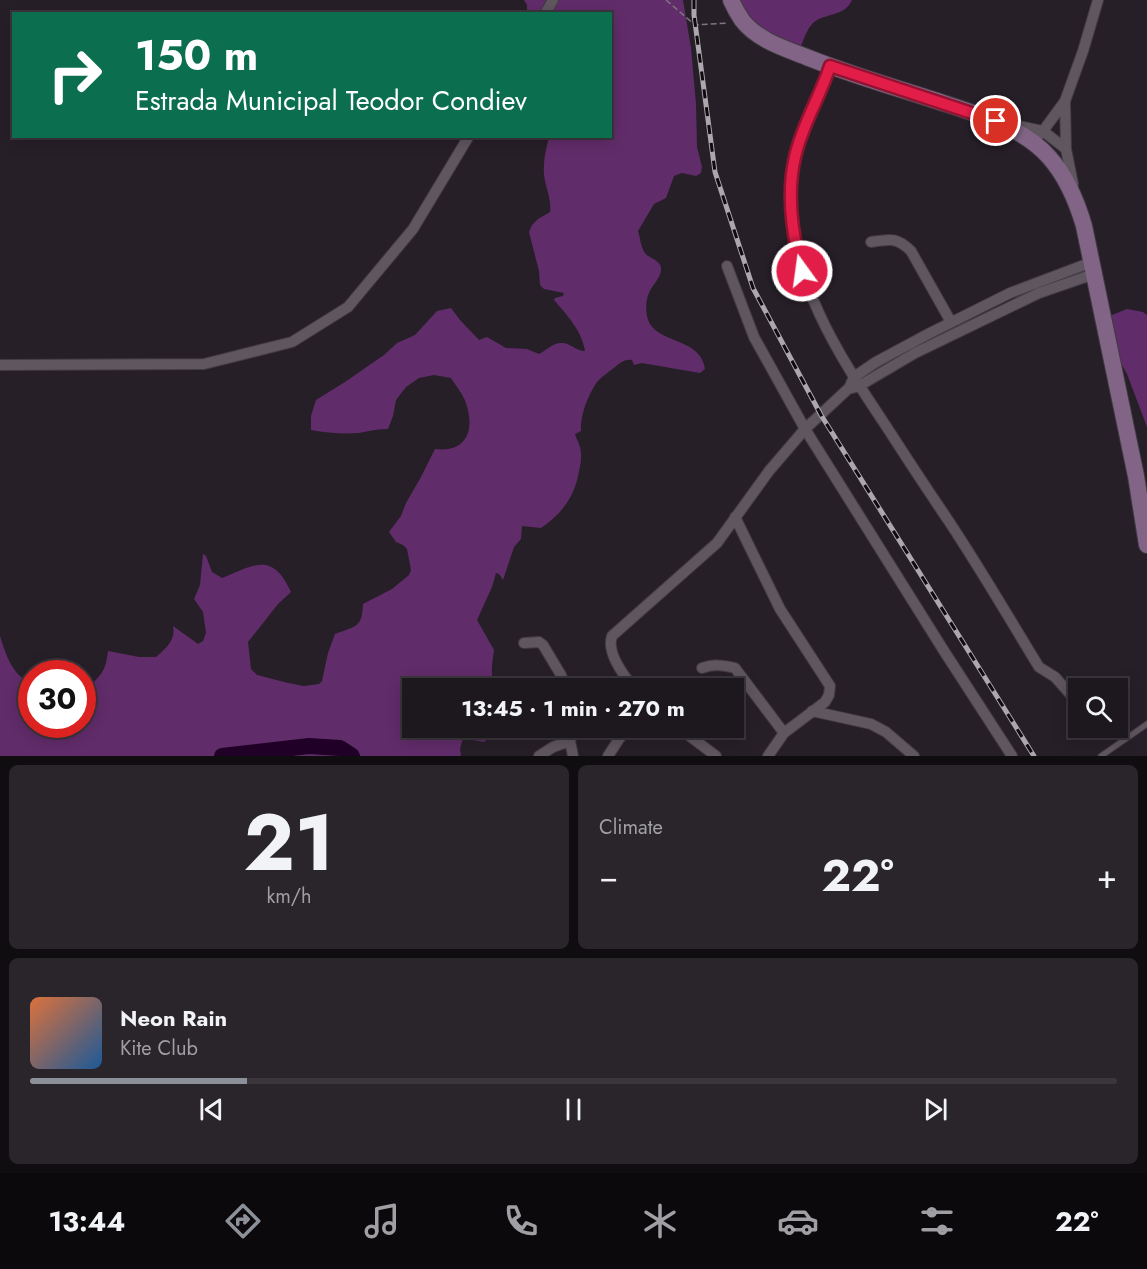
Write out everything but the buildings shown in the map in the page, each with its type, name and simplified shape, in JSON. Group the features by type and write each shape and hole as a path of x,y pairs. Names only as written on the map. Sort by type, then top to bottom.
{"main road":[{"path":"731,0 744,22 765,39 830,66 1037,136 1048,156 1065,171 1084,226 1137,476 1147,545"}],"street":[{"path":"1066,149 1037,136 1065,101 1098,0"},
{"path":"830,66 795,155 790,193 795,243 812,298 854,384 951,524 1039,667 1055,677 1068,692"},
{"path":"1065,101 1065,171"},
{"path":"0,365 204,364 292,342 348,307 412,229 468,138"},
{"path":"871,242 888,240 902,242 912,250 951,322"},
{"path":"727,266 754,337 805,429 1012,756"},
{"path":"912,348 971,326 1093,268"},
{"path":"626,678 610,649 612,636 717,543 769,471 805,429 854,384 951,322 1010,293 1093,268"},
{"path":"965,315 971,326"},
{"path":"735,517 780,609 830,686 825,702 784,733 768,756"},
{"path":"524,643 539,642 543,645 562,678"},
{"path":"702,668 720,665 735,668 784,733"},
{"path":"812,711 871,724 886,732 914,756"},
{"path":"571,738 573,756"},
{"path":"608,756 620,738"},
{"path":"692,738 716,756"},
{"path":"539,756 553,747 570,741"}],"lane":[{"path":"1101,756 1147,724"}],"path":[{"path":"666,0 695,25 744,22"}],"shaded area":[{"path":"524,0 683,0 691,48 697,147 702,167 701,173 696,176 682,173 674,176 666,198 654,204 638,231 644,251 659,263 661,268 660,275 650,290 647,300 648,321 656,330 697,352 705,369 700,373 642,363 634,365 632,360 627,360 597,382 585,405 581,431 575,434 580,447 581,459 571,496 555,517 541,528 522,526 521,539 514,547 503,580 496,573 477,620 494,650 492,678 402,678 402,738 463,738 461,756 0,756 0,636 7,657 18,674 18,738 96,738 96,680 104,669 108,651 139,657 156,657 172,640 173,626 198,644 203,641 206,633 203,612 194,599 200,585 203,554 212,572 222,578 253,566 270,566 277,571 291,592 278,604 248,642 251,669 257,675 288,683 304,686 319,684 322,681 335,634 356,625 361,618 363,604 392,589 409,575 411,570 407,549 396,542 389,532 401,516 435,449 455,447 466,438 469,430 469,413 465,400 451,378 434,375 419,378 406,387 396,400 388,429 359,433 329,433 311,430 311,416 316,400 384,355 397,343 415,335 437,311 451,308 479,340 487,337 506,348 527,349 539,354 559,343 585,351 577,330 554,300 563,296 564,293 544,289 540,285 539,271 529,232 538,219 550,212 544,169 549,138 612,138 612,12 527,12"},
{"path":"740,0 852,0 844,10 812,24 801,46 757,24"},
{"path":"1127,309 1147,315 1147,427 1109,331 1112,315"},
{"path":"463,738 489,738 484,742"}],"waterway":[{"path":"222,756 309,746 340,748 352,756"}],"railway":[{"path":"694,0 694,15 715,172 753,288 821,415 1034,756"}],"route":[{"path":"802,271 792,220 790,193 792,173 795,155 830,66 996,121"}]}
